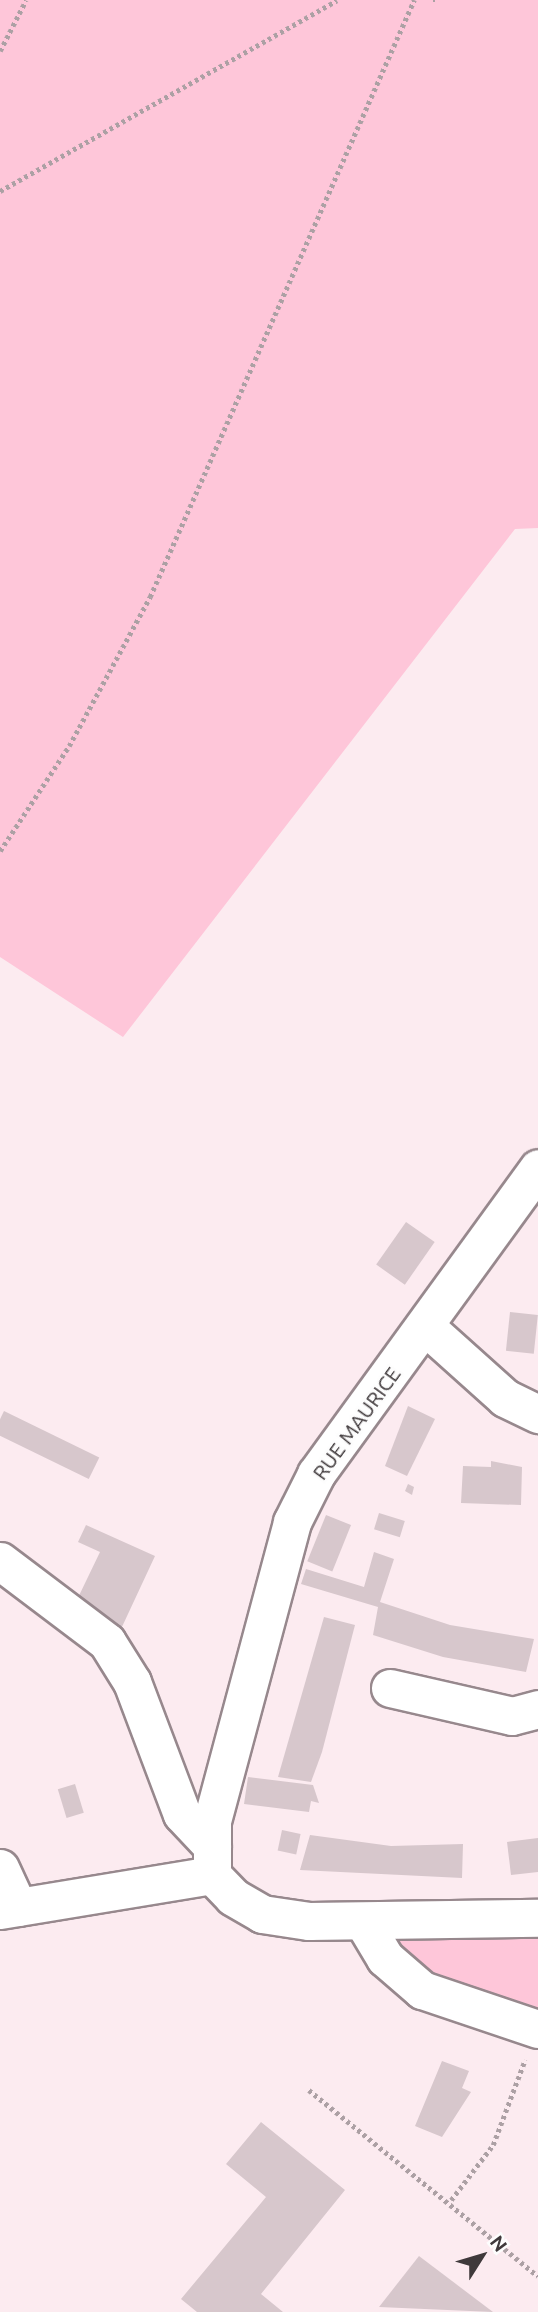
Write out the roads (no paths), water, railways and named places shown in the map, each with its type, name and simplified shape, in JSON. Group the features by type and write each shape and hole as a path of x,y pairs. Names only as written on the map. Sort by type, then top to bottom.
{"street":[{"name":"RUE MAURICE","path":"212,1861 212,1821 292,1522 316,1474 426,1327 538,1168"},
{"path":"426,1327 505,1398 538,1414"},
{"path":"0,1561 107,1642 132,1682 182,1814 233,1897 262,1914 364,1923 538,1918"},
{"path":"390,1688 512,1716 538,1709"},
{"path":"0,1868 9,1909 212,1861"},
{"path":"364,1923 385,1958 422,1990 533,2041"}]}
